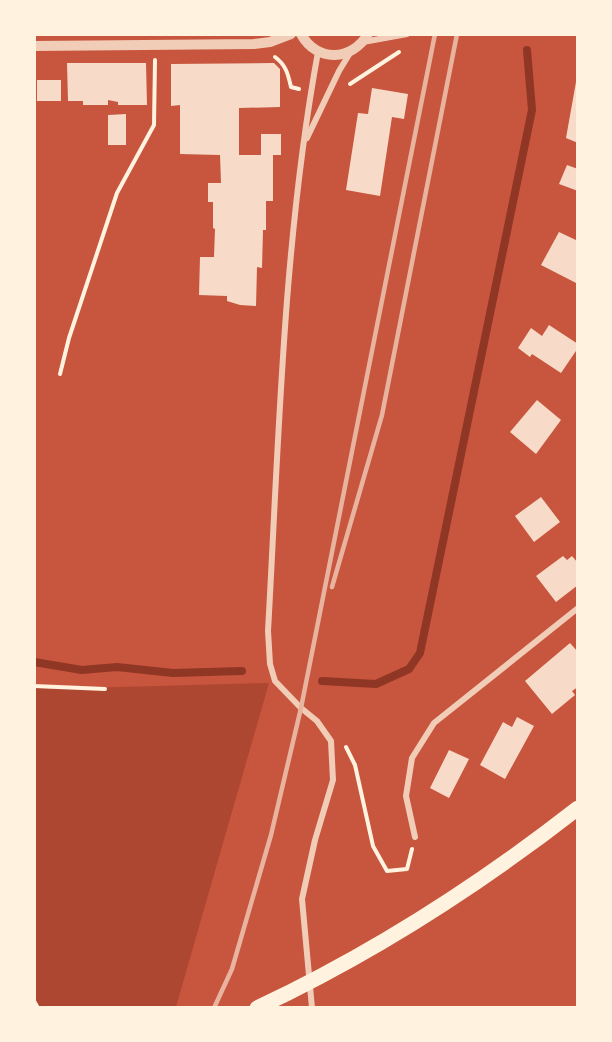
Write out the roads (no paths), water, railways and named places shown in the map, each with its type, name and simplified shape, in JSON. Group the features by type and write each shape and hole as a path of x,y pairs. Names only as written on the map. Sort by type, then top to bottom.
{"main road":[{"path":"257,1008 337,969 431,914 522,852 578,808"}],"street":[{"path":"34,46 254,44 270,42 291,34"},
{"path":"301,34 312,49 318,52 329,56 350,53"},
{"path":"304,144 350,53 366,38 407,34"},
{"path":"312,1008 302,899 315,840 333,780 331,741 317,721 275,681 270,664 268,631 297,182 318,52"},
{"path":"414,837 406,796 412,758 434,723 578,608"}],"waterway":[{"path":"322,681 376,684 409,669 420,653 532,110 527,50"},
{"path":"34,662 82,670 117,667 173,673 242,671"}],"railway":[{"path":"214,1008 232,969 271,835 301,708 435,34"},
{"path":"332,587 382,415 457,34"}]}
